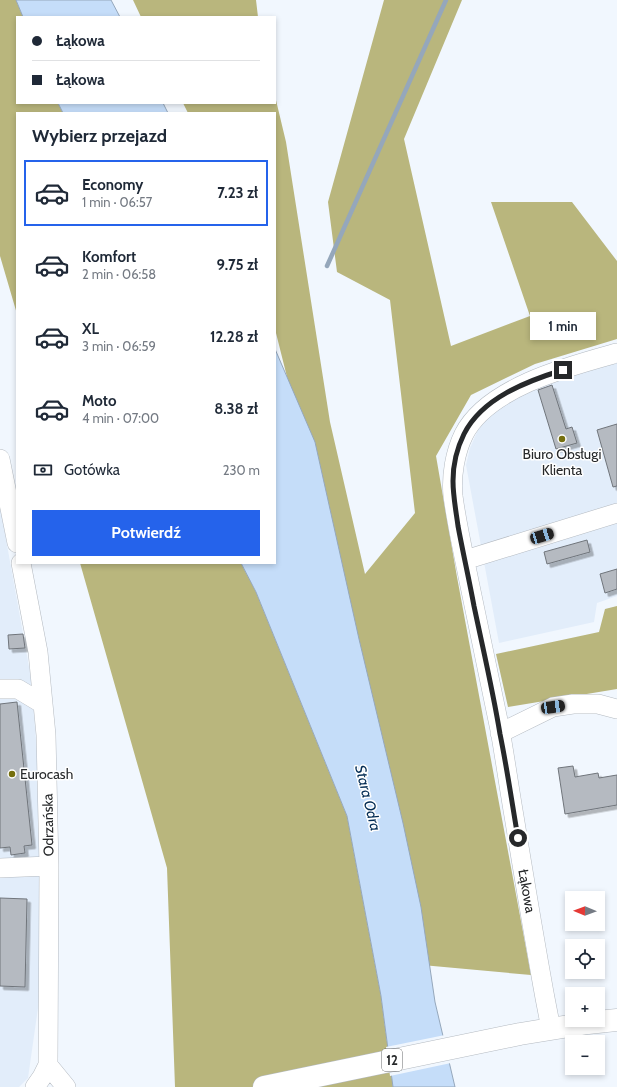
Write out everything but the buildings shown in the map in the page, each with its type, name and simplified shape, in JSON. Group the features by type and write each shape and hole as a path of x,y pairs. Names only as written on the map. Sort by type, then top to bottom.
{"main road":[{"name":"12","path":"264,1087 520,1034 617,1020"}],"street":[{"name":"Łąkowa","path":"551,1029 500,733 453,496 453,480 459,447 464,434 472,420 485,408 513,389 550,373 617,352"},
{"path":"0,459 16,538"},
{"path":"465,560 617,513"},
{"name":"Odrzańska","path":"21,564 38,652 46,735 49,866 48,1065 35,1087"},
{"path":"0,689 18,689 43,704"},
{"path":"500,733 553,707 573,704 598,704 617,709"},
{"path":"0,868 49,866"},
{"path":"48,1065 66,1087"}],"shaded area":[{"path":"0,0 16,0 23,16 16,16 16,104 58,104 62,112 16,112 16,311 0,256"},
{"path":"133,0 256,0 258,16 141,16"},
{"path":"384,0 462,0 404,139 451,346 530,316 491,202 572,202 617,261 617,339 535,364 471,395 436,456 531,975 422,965 306,453 276,333 276,112 188,112 184,104 276,104 276,100 286,142 330,422 365,574 415,513 390,300 337,272 328,202"},
{"path":"609,361 617,363 617,596 597,603 594,622 499,643 466,465 470,448 478,430 494,411 507,400"},
{"path":"0,506 31,678 45,849 45,959 28,1078 19,1087 0,1087"},
{"path":"80,564 242,564 256,592 347,816 381,996 393,1087 175,1087 167,868"},
{"path":"617,606 617,689 508,707 496,654 599,632 605,609"}],"water":[{"path":"16,0 111,0 119,16 23,16"},
{"path":"58,104 164,104 168,112 62,112"},
{"name":"Stara Odra","path":"276,351 315,442 359,639 403,823 421,907 435,1002 455,1087 393,1087 381,996 347,816 256,592 242,564 276,564"}],"pier":[{"path":"445,1035 451,1063 390,1076 386,1047"}],"waterway":[{"path":"327,266 446,0"}],"place":[{"name":"Biuro Obsługi Klienta","path":"562,439"},
{"name":"Eurocash","path":"12,774"}],"route":[{"path":"518,838 500,733 453,496 453,480 459,447 472,420 498,398 513,389 550,373 563,370"}]}
